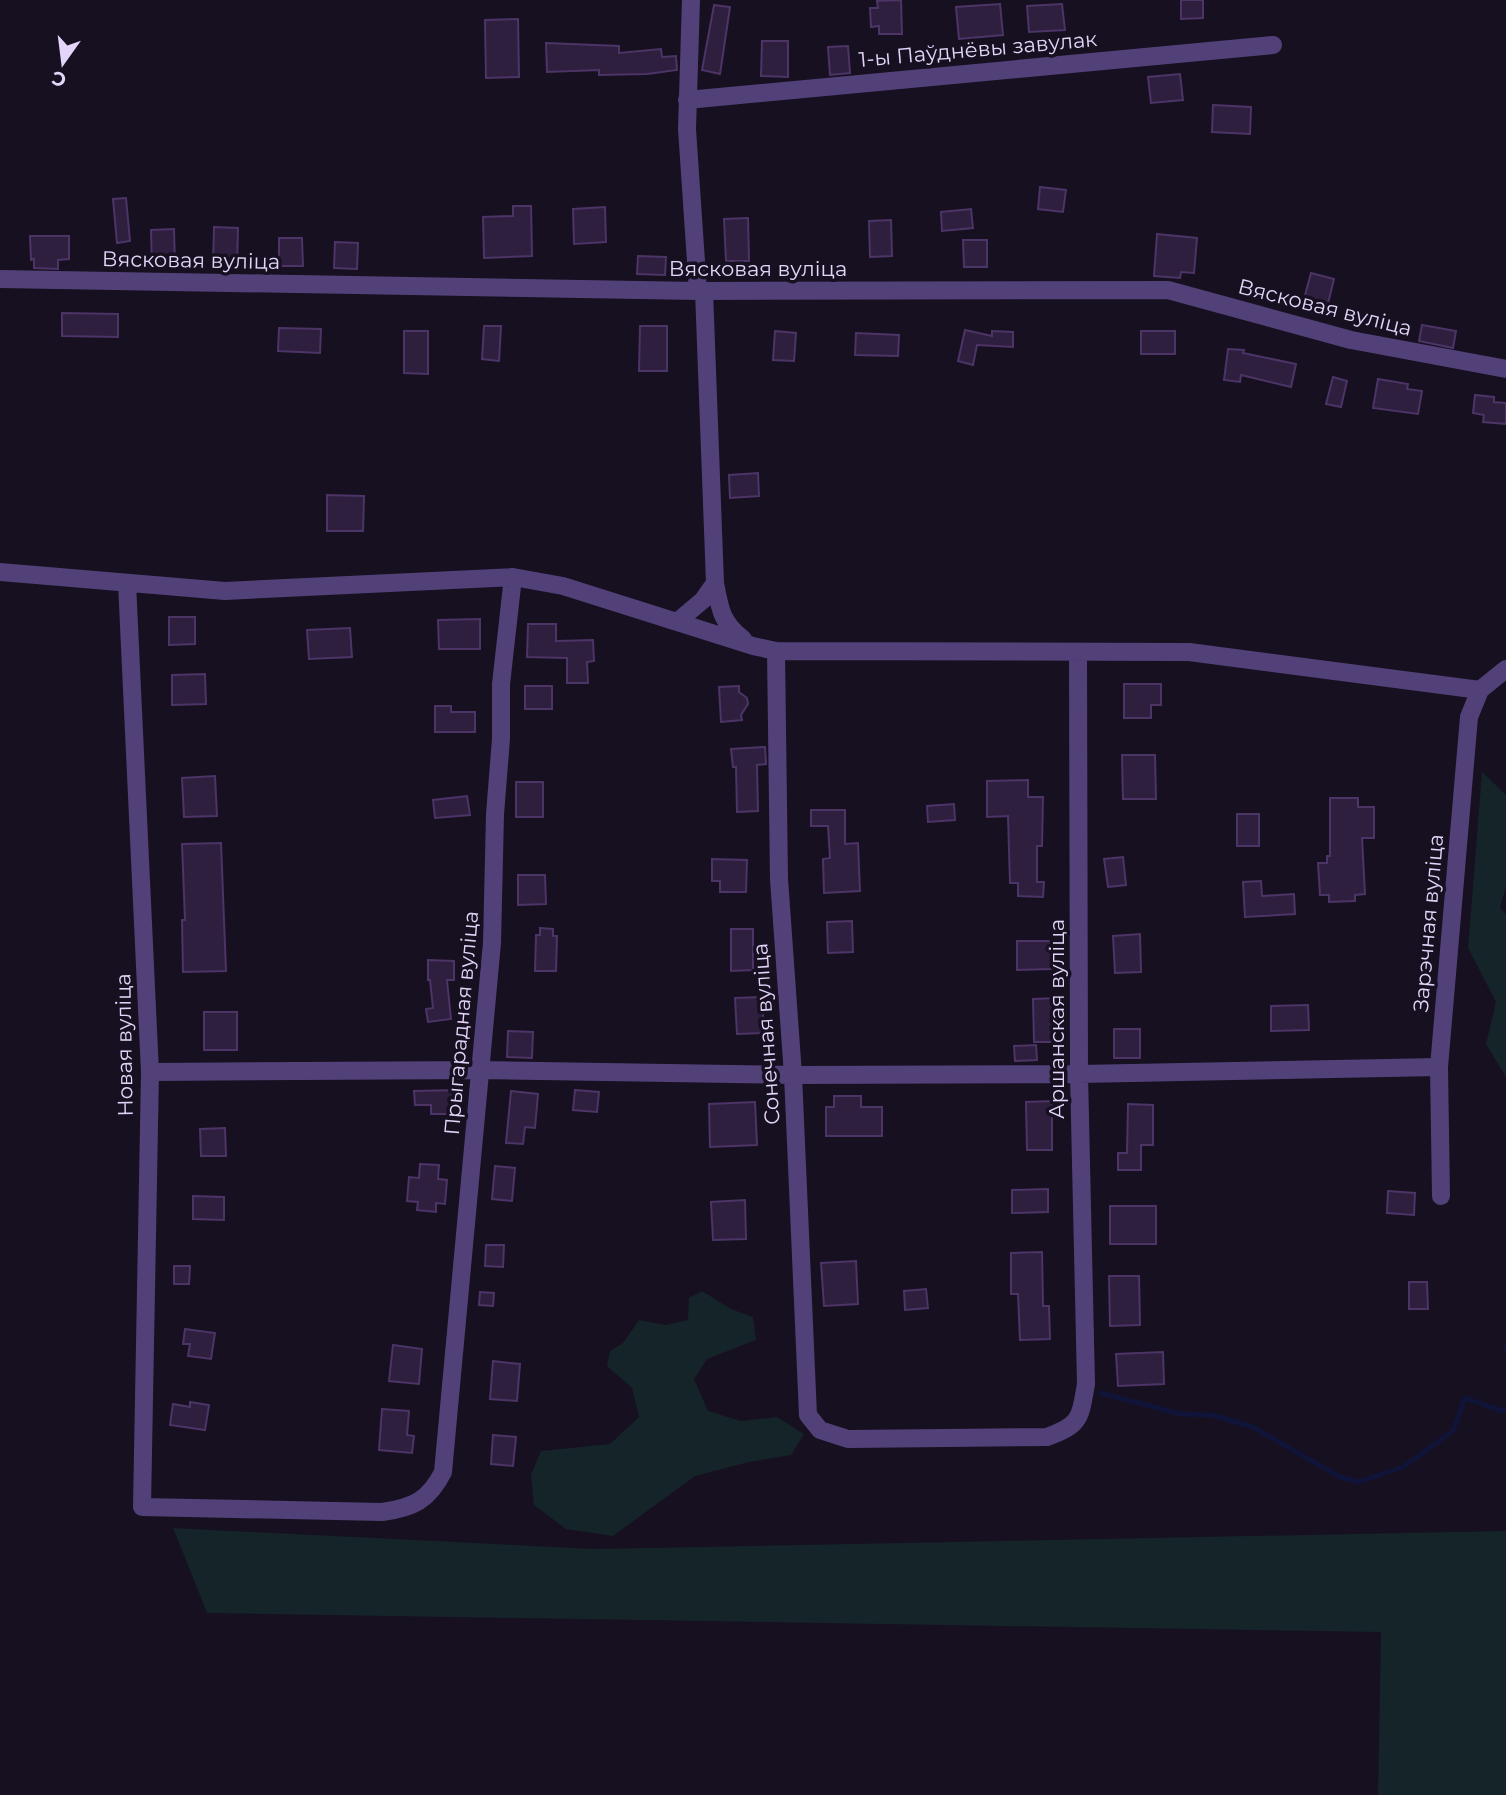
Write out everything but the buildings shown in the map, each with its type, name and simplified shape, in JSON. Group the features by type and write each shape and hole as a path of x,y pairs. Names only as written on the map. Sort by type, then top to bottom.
{"street":[{"path":"691,0 687,100 701,291 716,583 723,618 729,627 753,646"},
{"name":"1-ы Паўднёвы завулак","path":"687,100 1273,45"},
{"name":"Вясковая вуліца","path":"0,279 701,291 1168,290 1351,340 1506,369"},
{"path":"0,572 225,591 513,578 563,586 776,651 1189,652 1480,690 1506,669"},
{"name":"Прыгарадная вуліца","path":"142,1507 382,1512 401,1510 419,1502 435,1489 443,1472 492,943 501,684 513,578"},
{"name":"Новая вуліца","path":"127,583 150,1072 142,1507"},
{"path":"677,622 703,600 716,583"},
{"name":"Сонечная вуліца","path":"776,651 779,879 793,1075 808,1415"},
{"name":"Аршанская вуліца","path":"808,1415 820,1430 848,1439 1046,1437 1069,1429 1081,1412 1086,1384 1079,1074 1078,653"},
{"name":"Зарэчная вуліца","path":"1441,1196 1438,1067 1469,718 1480,690"},
{"path":"150,1072 481,1070 793,1075 1079,1074 1438,1067"}],"shaded area":[{"path":"1482,772 1506,795 1506,887 1500,908 1506,914 1506,1077 1486,1044 1496,1002 1468,948"},
{"path":"702,1291 731,1309 753,1317 756,1340 707,1359 694,1379 708,1411 741,1421 777,1417 804,1434 791,1455 749,1462 695,1476 613,1536 566,1529 534,1505 531,1475 541,1451 610,1444 639,1417 632,1388 607,1366 610,1351 623,1343 639,1320 665,1325 688,1320 689,1298"},
{"path":"173,1528 594,1549 1506,1531 1506,1795 1378,1795 1381,1632 207,1613"}],"waterway":[{"path":"1100,1393 1181,1414 1212,1415 1253,1427 1340,1477 1359,1482 1403,1467 1453,1431 1465,1398 1502,1411 1506,1409"}]}
